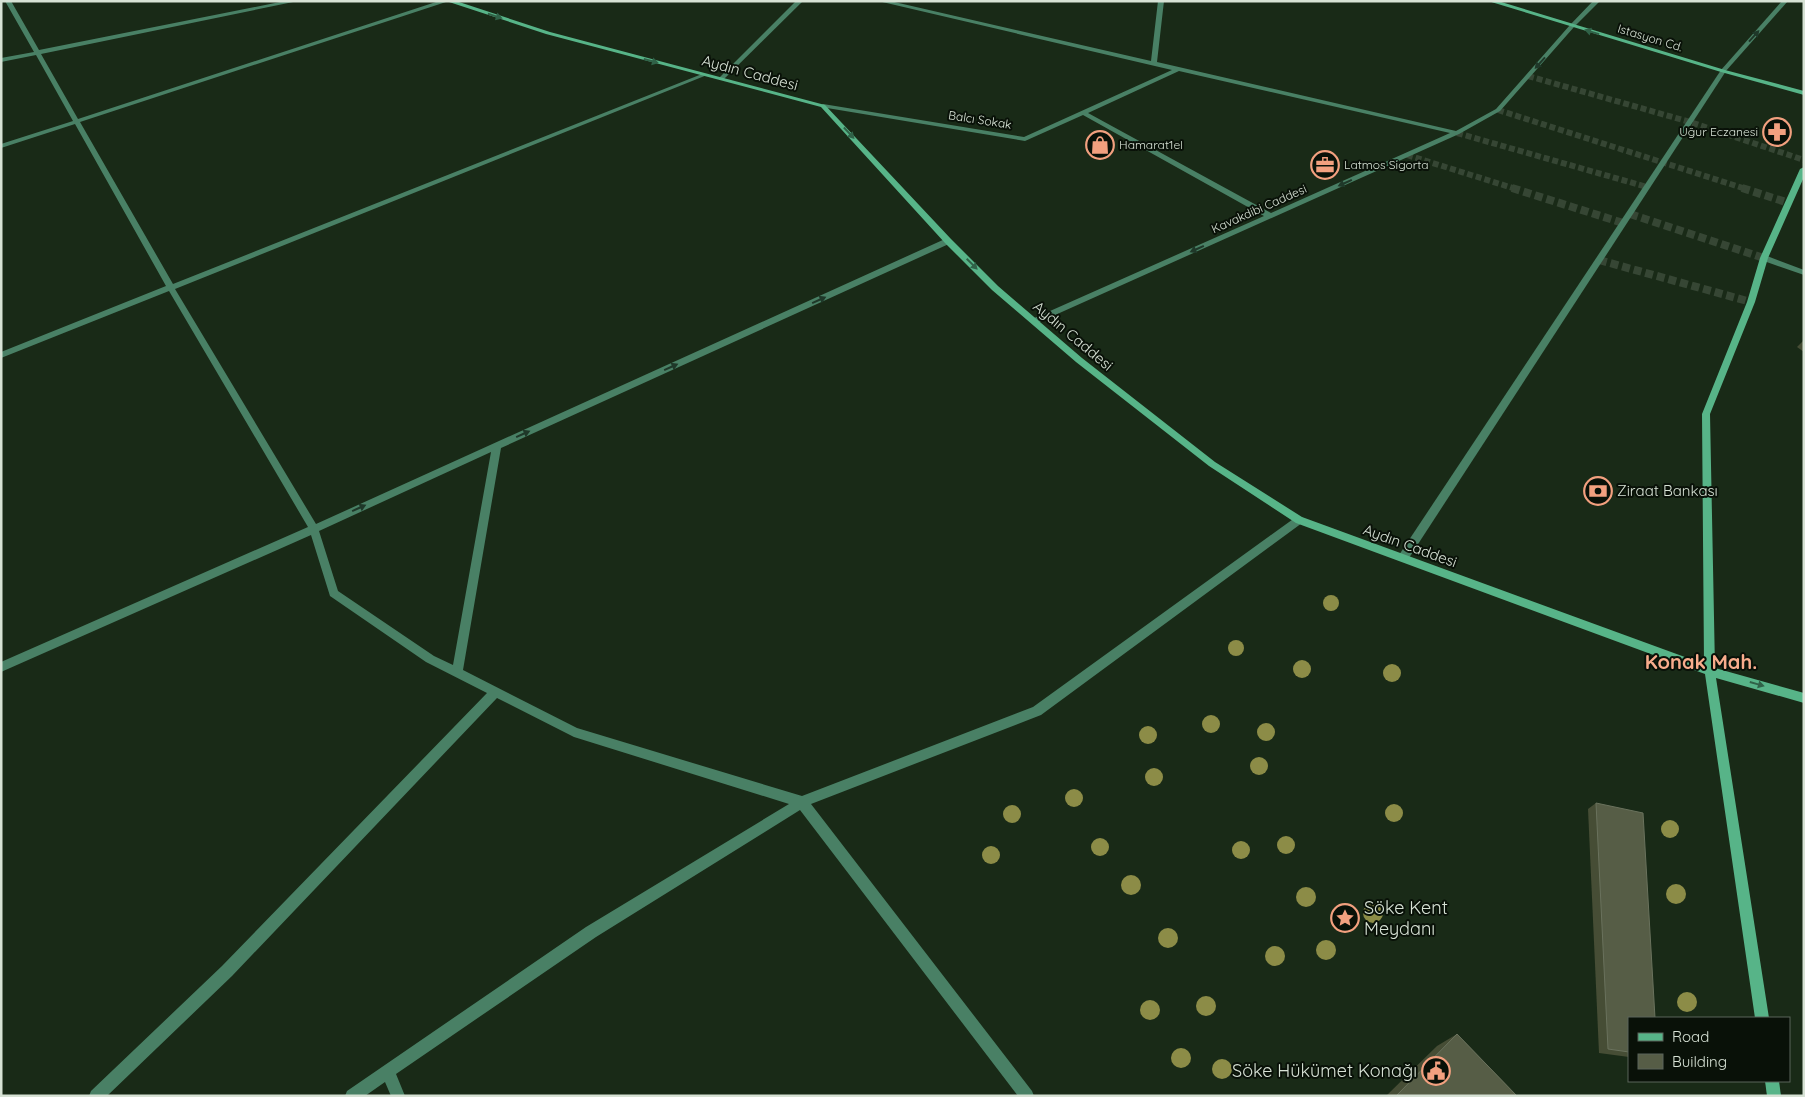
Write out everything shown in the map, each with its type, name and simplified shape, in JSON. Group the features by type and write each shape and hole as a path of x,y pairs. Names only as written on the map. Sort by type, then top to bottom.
{"main road":[{"name":"Aydın Caddesi","path":"447,1 548,33 824,106 948,241 995,288 1079,360 1212,464 1299,520 1710,671 1804,698"},
{"name":"Istasyon Cd.","path":"1491,1 1723,71 1804,93"},
{"path":"1762,1017 1710,671 1706,414 1750,302 1764,258 1804,170"},
{"path":"1772,1082 1774,1096"}],"street":[{"path":"8,1 171,288 314,528 334,592 430,659 574,732 802,802 1027,1096"},
{"path":"1,60 295,1"},
{"path":"1,146 447,1"},
{"path":"720,79 800,1"},
{"path":"881,1 1457,133"},
{"path":"1154,63 1161,1"},
{"name":"Kavakdibi Caddesi","path":"1034,321 1457,133 1498,110 1572,26 1597,1"},
{"path":"1403,558 1723,71 1785,1"},
{"name":"Balcı Sokak","path":"824,106 1025,139 1179,69"},
{"path":"1,354 704,75"},
{"path":"1084,113 1270,216"},
{"path":"1,667 497,446 948,241"},
{"path":"1764,258 1804,273"},
{"path":"457,673 497,446"},
{"path":"352,1096 591,932 802,802 1037,711 1299,520"},
{"path":"96,1096 227,972 496,692"},
{"path":"388,1071 398,1096"}],"building":[{"path":"1596,803 1643,813 1655,1017 1628,1017 1628,1052 1608,1049"},
{"path":"1457,1034 1517,1096 1396,1096"}],"tunnel":[{"path":"1528,76 1690,122 1804,160"},
{"path":"1498,110 1746,189"},
{"path":"1457,133 1647,187"},
{"path":"1407,155 1516,189"},
{"path":"1512,188 1623,223"},
{"path":"1742,188 1789,203"},
{"path":"1630,214 1764,258"},
{"path":"1599,260 1751,302"}],"place":[{"name":"Uğur Eczanesi","path":"1777,132"},
{"name":"Hamarat1el","path":"1100,145"},
{"name":"Latmos Sigorta","path":"1325,165"},
{"name":"Ziraat Bankası","path":"1598,491"},
{"name":"Söke Kent Meydanı","path":"1345,918"},
{"name":"Söke Hükümet Konağı","path":"1436,1071"}],"district":[{"name":"Konak Mah.","path":"1701,662"}]}
